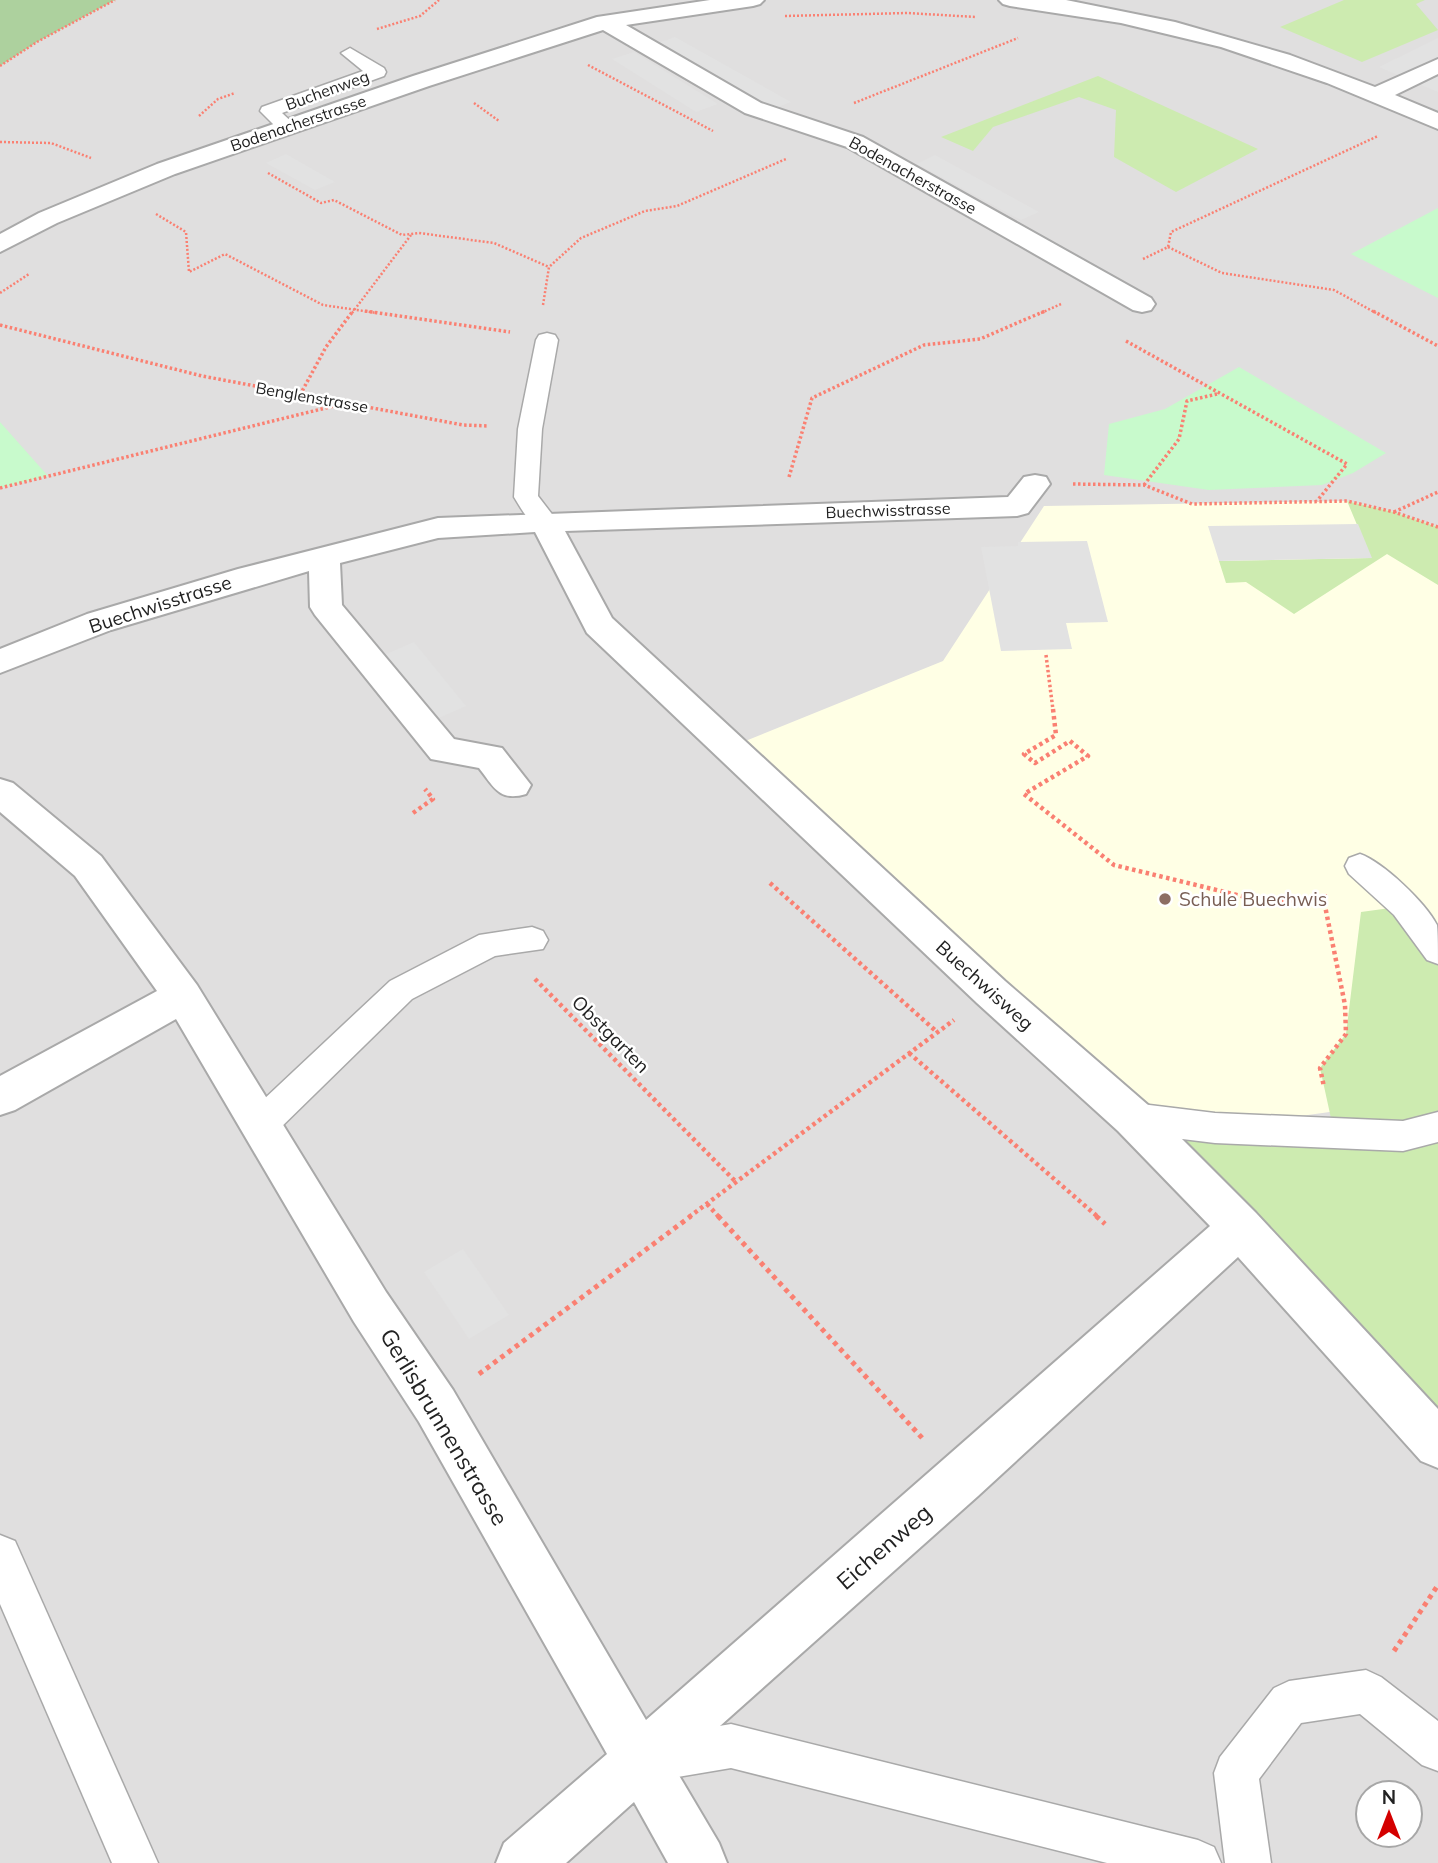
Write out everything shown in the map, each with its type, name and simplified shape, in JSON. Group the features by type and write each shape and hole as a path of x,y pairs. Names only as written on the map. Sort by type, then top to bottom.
{"street":[{"name":"Bodenacherstrasse","path":"0,244 48,218 166,169 605,22 753,0"},
{"path":"1010,0 1049,4 1178,28 1278,56 1378,94 1435,121"},
{"name":"Bodenacherstrasse","path":"605,22 753,108 855,142 1142,304"},
{"path":"1378,94 1438,66"},
{"name":"Buechwisstrasse","path":"0,662 99,622 249,576 438,528 1017,506 1035,484"},
{"name":"Buechwisweg","path":"545,522 599,625 991,992 1133,1118 1240,1227 1438,1444"},
{"path":"324,556 326,607 443,750 490,757 513,785"},
{"name":"Gerlisbrunnenstrasse","path":"0,792 88,866 183,996 370,1307 436,1406 699,1863"},
{"path":"0,1097 183,996"},
{"name":"Eichenweg","path":"524,1863 961,1479 1240,1227"}],"lane":[{"name":"Buchenweg","path":"288,127 269,111 377,72 350,53"},
{"path":"545,522 526,497 530,429 546,339"},
{"path":"1360,866 1405,906 1438,951"},
{"path":"259,1126 401,990 490,944 532,940"},
{"path":"1133,1118 1214,1128 1403,1136 1438,1127"},
{"path":"0,1556 135,1863"},
{"path":"1248,1863 1236,1773 1289,1703 1366,1692 1438,1749"},
{"path":"639,1761 731,1746 1198,1863"}],"path":[{"path":"0,66 37,42 115,0"},
{"path":"785,16 907,13 989,17"},
{"path":"818,128 832,111 1017,39 1023,29"},
{"path":"582,62 704,128 717,132"},
{"path":"1168,247 1171,232 1409,122 1435,121"},
{"path":"0,142 51,143 92,158"},
{"path":"155,214 186,232 190,272 225,254 324,305 546,339 540,319 550,267 581,238 645,211 677,206 794,156 781,152"},
{"path":"264,170 321,203 334,200 402,235 494,243 550,267"},
{"path":"300,395 326,347 412,234"},
{"path":"1102,280 1168,247"},
{"path":"1168,247 1222,273 1334,290 1438,346"},
{"path":"0,293 36,269"},
{"path":"785,489 812,398 924,345 980,339 1059,302 1070,309"},
{"name":"Benglenstrasse","path":"0,325 202,376 463,425 530,429"},
{"path":"1116,335 1347,464 1317,501"},
{"path":"1144,485 1180,439 1187,401 1218,394"},
{"path":"0,488 347,403"},
{"path":"1035,484 1144,485 1192,504 1347,501 1394,512 1438,527"},
{"path":"1394,512 1438,492"},
{"path":"1046,655 1056,735 1024,754 1035,763 1070,741 1088,756 1024,794 1114,865 1270,904 1384,887"},
{"path":"771,883 937,1032"},
{"path":"1323,897 1345,1004 1346,1034 1320,1068 1334,1133"},
{"name":"Obstgarten","path":"531,975 736,1182"},
{"path":"436,1406 991,992"},
{"path":"909,1053 1105,1224"},
{"path":"707,1204 961,1479"},
{"path":"1366,1692 1438,1585"}],"shaded area":[{"path":"115,0 1438,0 1438,1863 0,1863 0,66 37,42"},
{"path":"675,37 791,102 770,110 655,44"},
{"path":"1438,38 1438,92 1379,67"},
{"path":"634,52 718,104 696,112 612,59"},
{"path":"286,154 335,182 315,190 266,163"},
{"path":"935,155 1039,212 1021,220 917,164"},
{"name":"Schule Buechwis","path":"1347,501 1394,512 1438,527 1438,1097 1215,1128 1158,1123 728,748 943,661 1044,506"},
{"path":"1358,524 1372,558 1219,561 1208,526"},
{"path":"1087,541 1108,622 1066,623 1072,649 1001,651 981,547 1018,546 1018,542"},
{"path":"414,642 466,706 434,720 382,656"},
{"path":"463,1249 509,1315 469,1339 424,1272"}],"green space":[{"path":"0,0 115,0 37,42 0,66"},
{"path":"1344,0 1425,0 1416,4 1438,30 1362,62 1280,27"},
{"path":"1098,76 1258,149 1176,192 1114,157 1116,110 1079,97 993,127 973,151 941,137"},
{"path":"1438,208 1438,298 1351,254"},
{"path":"1239,367 1386,453 1353,473 1322,485 1209,490 1104,475 1109,424 1165,409"},
{"path":"0,422 48,476 0,488"},
{"path":"1347,501 1394,512 1438,527 1438,585 1387,554 1294,614 1246,582 1226,583 1219,561 1371,558"},
{"path":"1405,906 1438,928 1438,1444 1158,1123 1334,1132 1320,1068 1346,1034 1361,912"}],"place":[{"name":"Schule Buechwis","path":"1165,899"}]}
